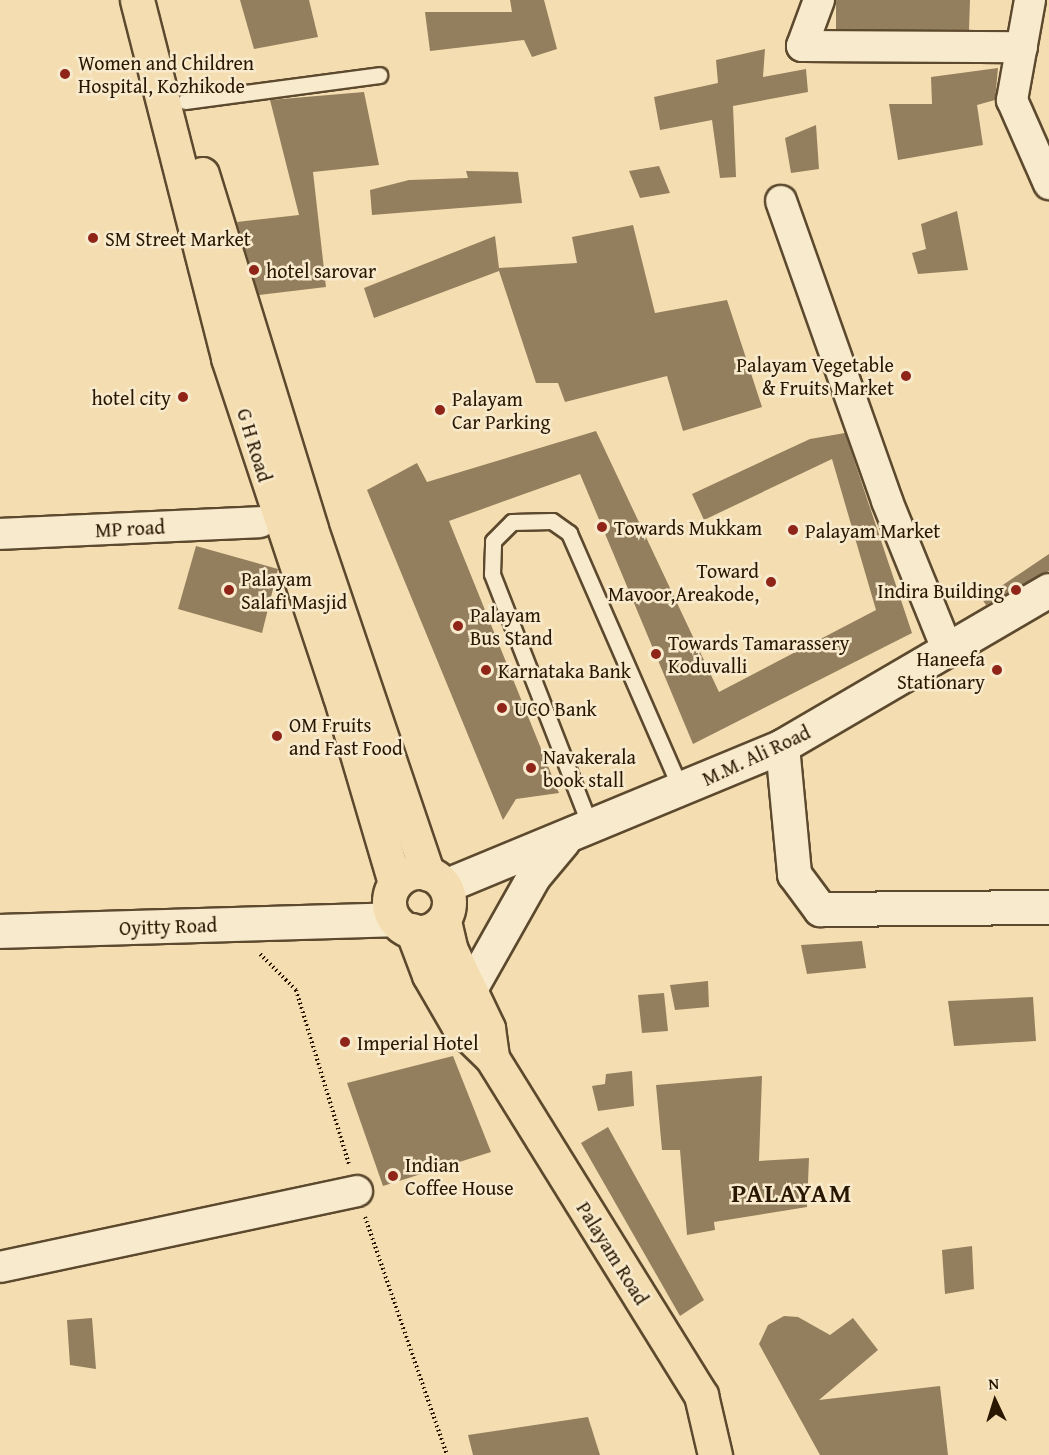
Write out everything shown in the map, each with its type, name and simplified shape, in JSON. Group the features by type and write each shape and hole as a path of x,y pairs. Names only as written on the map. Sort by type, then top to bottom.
{"main road":[{"name":"G H Road","path":"137,0 228,358 340,696 395,884"},
{"name":"G H Road","path":"160,0 185,102 246,324 437,879"},
{"name":"M.M. Ali Road","path":"437,879 577,834 782,746 1049,590"},
{"path":"782,746 794,874 820,909 1049,907"},
{"path":"470,988 532,877 577,834"},
{"path":"437,879 450,902 444,921 450,948 488,1028 492,1058 458,1025 403,924 385,903 395,884 437,879"},
{"path":"403,924 432,930 444,921"},
{"name":"Oyitty Road","path":"0,931 403,924"},
{"name":"Palayam Road","path":"492,1058 700,1395 715,1455"}],"street":[{"path":"819,0 802,46 1022,47"},
{"path":"1030,0 1012,100 1049,184"},
{"path":"781,201 887,501 948,651"},
{"name":"MP road","path":"0,534 260,522"},
{"path":"0,1267 357,1191"}],"lane":[{"path":"185,102 379,75"},
{"path":"577,834 492,574 493,542 512,522 552,521 569,533 681,789"}],"building":[{"path":"240,0 309,0 318,37 254,49"},
{"path":"510,0 544,0 557,49 532,57 524,40 430,51 425,12 512,12"},
{"path":"836,0 970,0 969,30 836,29"},
{"path":"765,49 763,77 806,69 808,92 733,106 736,177 720,178 712,120 660,130 654,97 718,83 716,60"},
{"path":"998,68 995,100 977,105 983,145 898,160 889,104 932,104 931,77"},
{"path":"364,92 379,165 313,172 326,287 259,295 237,222 299,215 270,100"},
{"path":"816,125 819,169 791,173 785,138"},
{"path":"659,166 670,193 640,198 629,171"},
{"path":"466,171 518,172 522,203 372,215 370,190 409,180 468,178"},
{"path":"957,211 968,270 918,274 912,253 926,249 921,224"},
{"path":"633,225 655,313 727,300 762,407 683,431 667,376 565,402 558,383 536,383 499,271 374,318 364,288 495,236 499,268 577,263 572,237"},
{"name":"Palayam Bus Stand","path":"596,431 719,692 876,610 832,459 704,520 692,494 810,439 845,433 912,633 693,744 580,474 449,521 559,793 516,799 503,820 367,490 417,463 427,482"},
{"name":"Palayam Salafi Masjid","path":"196,546 278,569 262,633 178,609"},
{"path":"1049,554 1049,571 986,605 982,599"},
{"path":"862,941 866,968 807,974 801,945"},
{"path":"708,981 709,1007 675,1010 670,985"},
{"path":"664,993 668,1031 642,1033 638,995"},
{"path":"1033,997 1036,1041 954,1046 948,1001"},
{"path":"453,1056 491,1152 383,1186 347,1083"},
{"path":"632,1071 634,1106 598,1111 592,1086 605,1084 606,1074"},
{"path":"762,1076 759,1161 809,1158 807,1207 714,1222 715,1230 687,1235 680,1150 662,1150 656,1085"},
{"path":"608,1127 704,1300 680,1316 581,1143"},
{"path":"972,1246 974,1289 945,1294 942,1250"},
{"path":"784,1316 798,1317 830,1335 853,1318 878,1350 819,1400 940,1386 948,1455 820,1455 759,1344 768,1325"},
{"path":"92,1318 96,1369 70,1365 67,1320"},
{"path":"588,1417 600,1455 473,1455 468,1435"}],"place":[{"name":"Women and Children Hospital, Kozhikode","path":"65,74"},
{"name":"SM Street Market","path":"93,238"},
{"name":"hotel sarovar","path":"254,270"},
{"name":"Palayam Vegetable & Fruits Market","path":"906,376"},
{"name":"hotel city","path":"183,397"},
{"name":"Palayam Car Parking","path":"440,410"},
{"name":"Towards Mukkam","path":"602,527"},
{"name":"Palayam Market","path":"793,530"},
{"name":"Toward Mavoor,Areakode,","path":"771,582"},
{"name":"Palayam Salafi Masjid","path":"229,590"},
{"name":"Indira Building","path":"1016,590"},
{"name":"Palayam Bus Stand","path":"458,626"},
{"name":"Towards Tamarassery Koduvalli","path":"656,654"},
{"name":"Karnataka Bank","path":"486,670"},
{"name":"Haneefa Stationary","path":"997,670"},
{"name":"UCO Bank","path":"502,708"},
{"name":"OM Fruits and Fast Food","path":"277,736"},
{"name":"Navakerala book stall","path":"531,768"},
{"name":"Imperial Hotel","path":"345,1042"},
{"name":"Indian Coffee House","path":"393,1176"}],"district":[{"name":"PALAYAM","path":"792,1193"}]}
